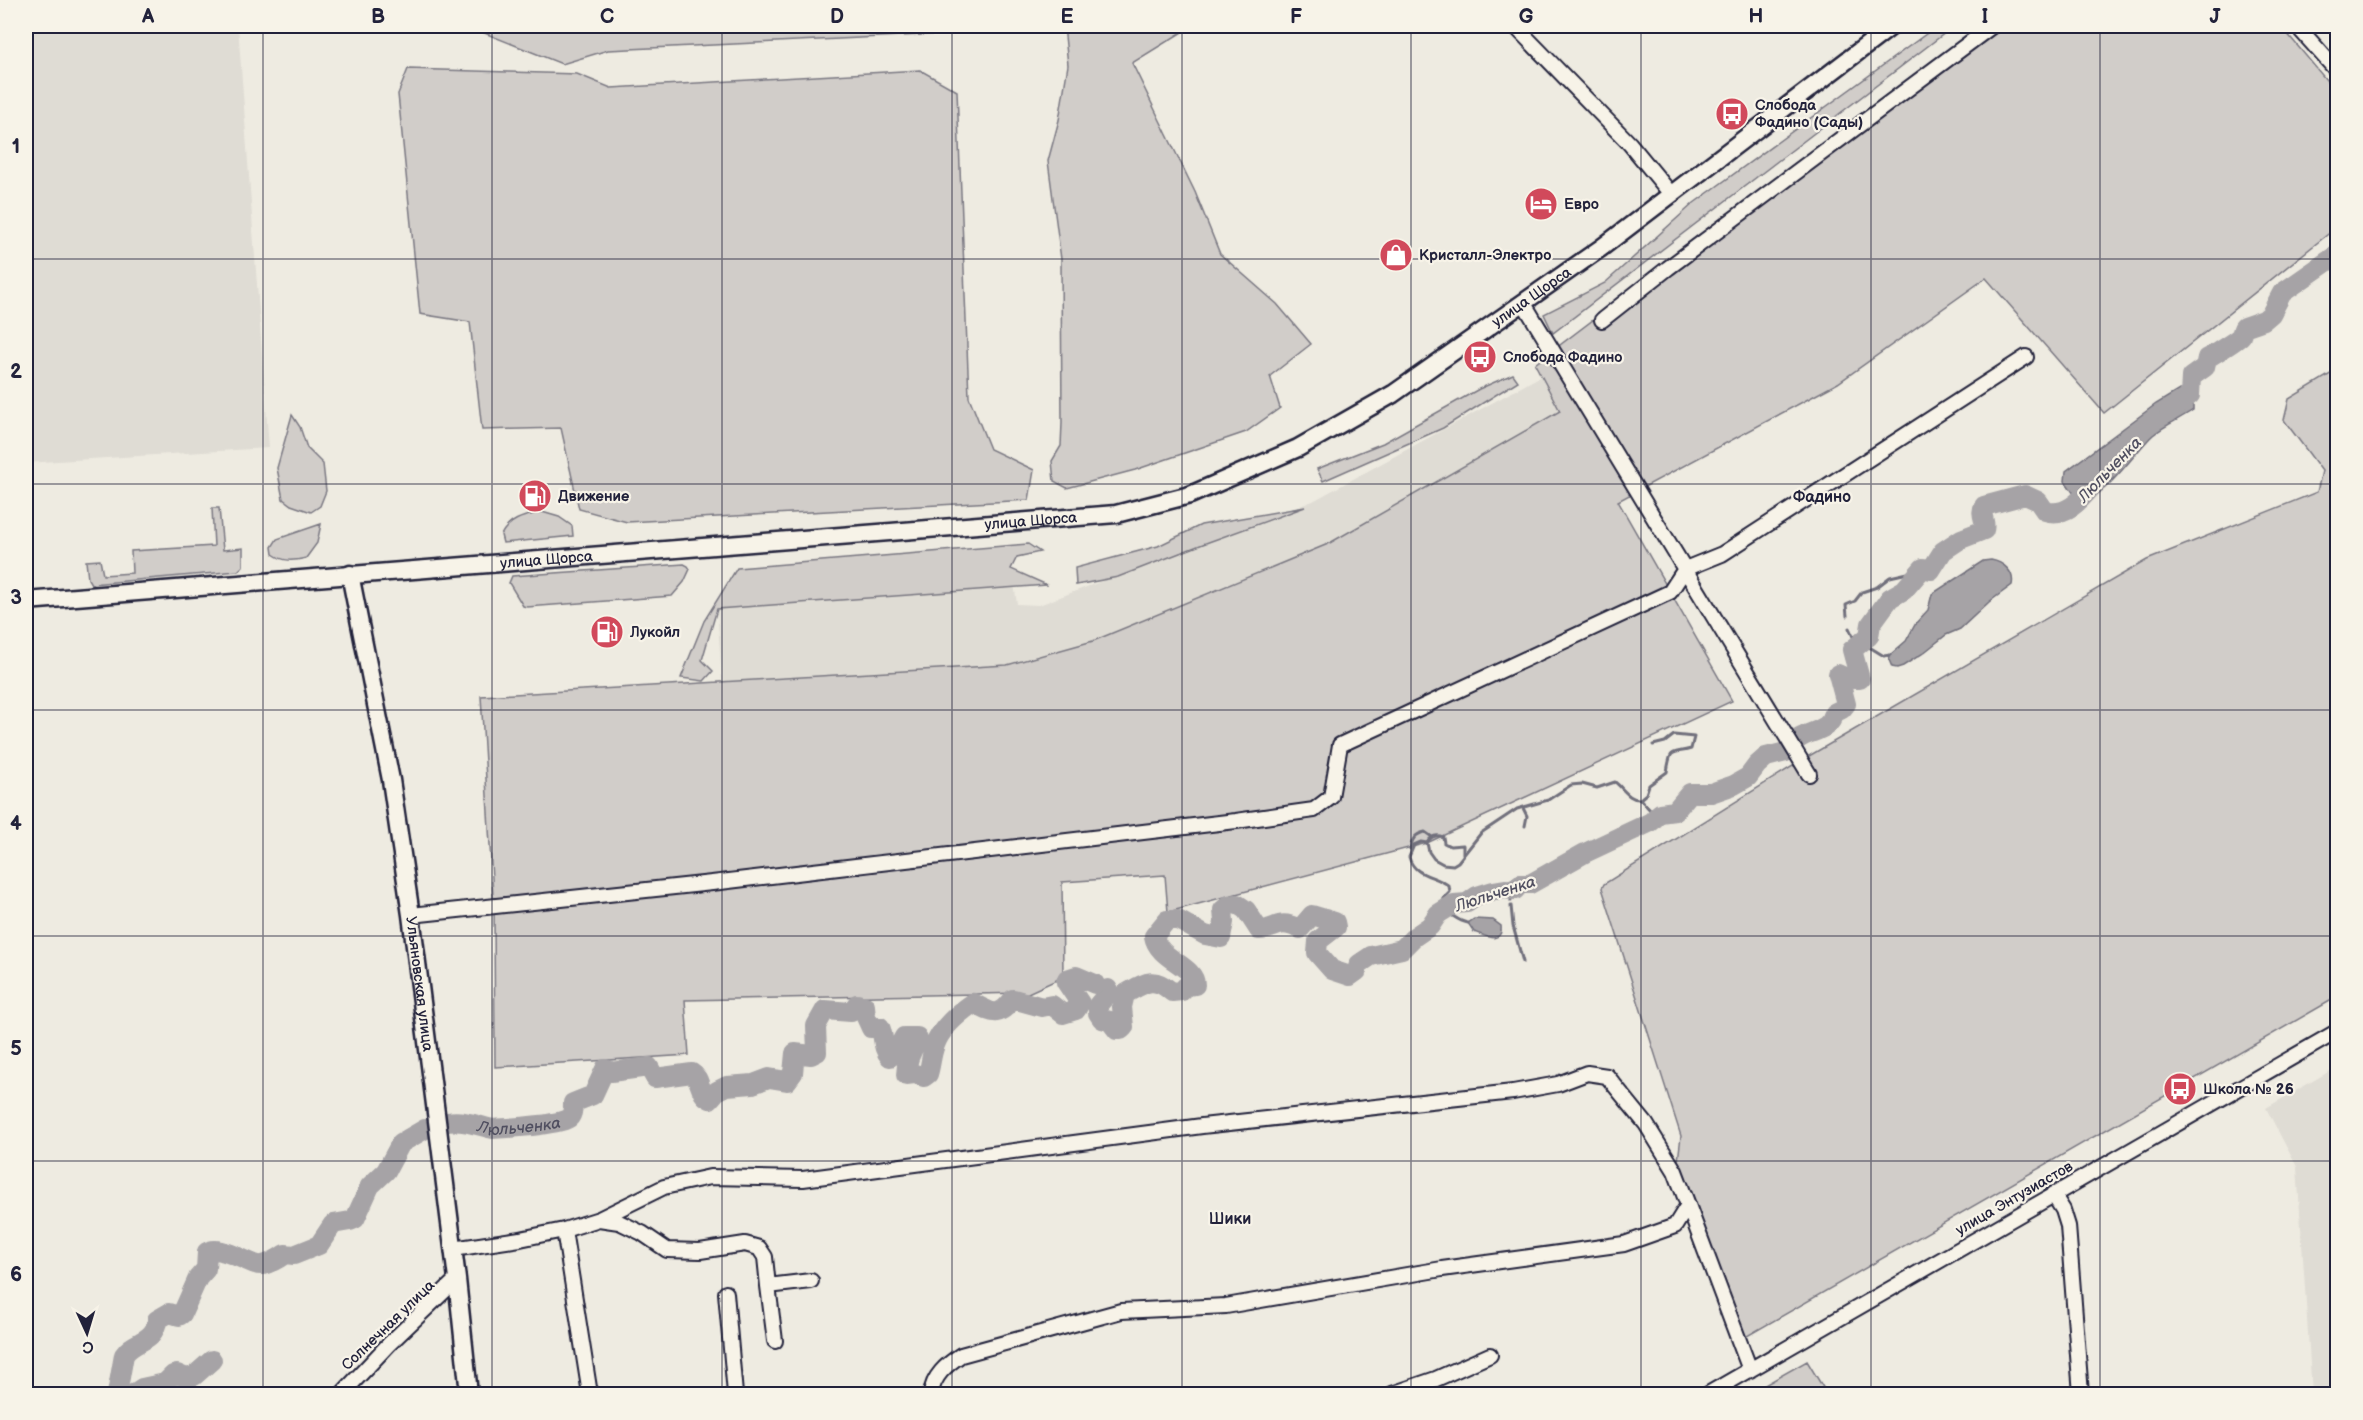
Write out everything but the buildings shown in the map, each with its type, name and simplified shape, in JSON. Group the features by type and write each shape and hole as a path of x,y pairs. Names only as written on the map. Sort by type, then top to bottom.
{"main road":[{"name":"улица Щорса","path":"26,601 1116,513 1190,495 1298,448 1393,394 1601,248 1892,26"},
{"name":"Ульяновская улица","path":"350,574 391,780 411,915 470,1395"}],"street":[{"path":"1515,26 1630,144 1671,194"},
{"path":"1602,320 1992,26"},
{"path":"2297,26 2337,72"},
{"path":"1523,302 1809,774"},
{"path":"411,915 782,876 1314,810 1331,797 1340,745 1670,592 1685,568 1722,554 2026,357"},
{"name":"улица Энтузиастов","path":"1708,1395 2337,1031"},
{"path":"453,1249 564,1230 599,1219 664,1187 710,1177 815,1178 1202,1126 1513,1092 1558,1084 1587,1073 1607,1076 1646,1124 1675,1171 1750,1370"},
{"path":"2053,1194 2063,1210 2068,1231 2081,1395"},
{"path":"932,1395 932,1383 946,1365 961,1355 1121,1311 1227,1306 1443,1269 1624,1244 1675,1226 1688,1205"},
{"path":"599,1219 620,1222 642,1233 667,1250 700,1251 744,1244 759,1248 765,1257 775,1341"},
{"path":"564,1230 590,1395"},
{"name":"Солнечная улица","path":"342,1395 388,1345 457,1279"},
{"path":"768,1286 811,1281"},
{"path":"726,1293 735,1395"},
{"path":"1392,1395 1436,1379 1490,1355"}],"shaded area":[{"path":"26,26 238,26 269,448 26,463"},
{"path":"467,26 942,26 943,34 608,50 562,64"},
{"path":"1064,26 1192,26 1132,63 1195,192 1220,254 1277,304 1311,344 1270,376 1280,408 1246,432 1135,470 1067,488 1054,481 1052,461 1061,446 1061,259 1048,161 1059,120 1068,65"},
{"path":"1937,26 1954,26 1553,333 1544,314 1605,283 1694,203"},
{"path":"1980,26 2281,26 2337,93 2337,227 2104,413 1986,278 1838,383 1618,501 1732,701 1427,843 1168,912 1165,875 1062,882 1063,977 1028,993 685,1000 689,1055 495,1067 494,912 481,696 1007,665 1093,641 1328,544 1560,411 1535,364"},
{"path":"408,69 577,74 611,88 920,70 957,91 969,397 990,449 1034,470 1029,500 627,522 579,509 561,428 482,430 470,322 420,314 398,94"},
{"path":"2337,370 2337,997 1742,1339 1699,1228 1678,1161 1681,1136 1602,888 1604,884 1809,756 2147,560 2317,492 2322,471 2284,420 2289,399"},
{"path":"1513,374 1518,381 1443,428 1323,481 1317,469 1383,443 1479,389"},
{"path":"1541,376 1560,411 1328,544 1093,641 1007,665 722,682 717,606 1014,584 1017,604 1039,605 1313,501"},
{"path":"292,415 300,427 307,448 323,464 326,491 320,506 311,512 291,505 283,499 277,468"},
{"path":"1305,507 1118,577 1076,585 1075,568 1158,546 1201,525"},
{"path":"212,508 219,508 223,550 243,548 243,566 238,571 91,584 88,579 86,561 100,560 103,575 132,573 131,551 214,546"},
{"path":"542,512 559,517 572,526 573,536 503,543 501,535 513,521"},
{"path":"321,524 317,543 306,558 289,560 273,554 272,547 277,539"},
{"path":"1028,544 1040,552 1017,557 1011,569 1047,585 717,609 702,660 713,671 704,681 681,678 704,621 737,568"},
{"path":"684,564 690,569 684,582 672,596 527,607 523,606 509,583 512,576"},
{"path":"2337,1067 2337,1394 2312,1394 2297,1167 2266,1108"},
{"path":"1807,1361 1827,1394 1749,1394"}],"water":[{"path":"2179,390 2190,395 2193,410 2153,435 2098,494 2088,500 2079,501 2065,481 2066,471 2156,404"},
{"path":"1991,560 2007,568 2012,576 2012,585 1989,602 1960,629 1946,635 1903,666 1892,667 1889,660 1890,655 1906,641 1916,623 1928,610 1932,594 1983,561"},
{"path":"1474,919 1493,920 1501,926 1499,936 1492,938 1474,932 1468,923"}],"waterway":[{"name":"Люльченка","path":"2169,412 2190,395 2191,377 2205,367 2207,358 2241,336 2244,327 2264,320 2271,314 2282,293 2338,254"},
{"name":"Люльченка","path":"1798,739 1825,727 1834,713 1846,704 1838,674 1849,679 1860,679 1852,650 1869,636 1871,624 1890,598 1904,590 1923,568 1931,570 1943,551 1961,539 1984,530 1982,512 1984,506 2025,495 2038,501 2045,511 2061,512 2074,505 2096,482"},
{"path":"1847,616 1846,605 1855,601 1862,592 1877,587 1890,577 1921,570"},
{"path":"1849,628 1857,645 1871,648 1884,656 1890,655"},
{"path":"1653,745 1665,742 1674,735 1694,737 1691,749 1673,753 1667,772 1649,785 1646,794 1640,799 1651,811 1653,820"},
{"name":"Люльченка","path":"1108,989 1109,992 1098,1005 1098,1013 1102,1019 1110,1021 1117,1030 1121,1030 1124,1027 1122,1007 1125,994 1149,982 1159,984 1172,992 1182,991 1186,986 1195,985 1189,972 1162,951 1154,936 1167,920 1178,920 1205,935 1221,938 1224,922 1223,910 1229,905 1237,904 1246,910 1259,930 1281,924 1300,929 1312,915 1335,922 1336,927 1318,941 1317,953 1332,970 1350,976 1357,971 1359,964 1371,956 1402,949 1430,926 1438,914 1454,904 1467,903 1477,896 1493,891 1515,890 1520,884 1530,884 1585,853 1651,822 1660,813 1675,811 1690,793 1711,793 1734,785 1748,777 1766,757 1786,752"},
{"path":"1468,923 1442,911 1444,898 1450,892 1449,886 1420,872 1412,864 1409,857 1414,845 1421,842 1427,843 1434,859 1443,864 1453,865 1481,833 1517,809 1548,800 1571,785 1582,784 1597,788 1615,782 1629,796 1640,799"},
{"path":"1523,808 1527,816 1525,826"},
{"path":"1410,849 1413,840 1419,834 1425,832 1432,837"},
{"path":"1427,843 1434,836 1440,836 1443,837 1444,843 1450,846 1463,845 1463,854"},
{"path":"1511,890 1511,901"},
{"path":"1511,906 1513,926 1523,962"},
{"name":"Люльченка","path":"448,1122 465,1122 493,1129 534,1126 566,1120 571,1115 573,1103 593,1095 605,1069 611,1072 649,1067 655,1078 692,1073 706,1097 710,1099 717,1091 727,1086 753,1084 769,1078 787,1081 793,1073 795,1053 811,1055 817,1052 816,1026 825,1010 851,1012 857,1004 865,1006 866,1017 871,1028 880,1027 885,1050 890,1057 896,1052 904,1037 917,1037 918,1040 908,1061 906,1075 915,1074 924,1077 928,1074 938,1038 946,1026 973,1003 990,1011 999,1012 1013,999 1042,1007 1052,1005 1063,1014 1076,1010 1080,1003 1066,982 1067,979 1076,976 1095,984"},
{"name":"Люльченка","path":"117,1394 124,1355 152,1333 157,1320 169,1313 179,1316 182,1314 198,1278 206,1269 207,1252 220,1251 251,1263 263,1265 285,1254 294,1255 319,1245 333,1224 355,1219 370,1186 386,1171 401,1143 425,1129"},
{"name":"Люльченка","path":"133,1394 142,1388 165,1383 173,1375 177,1374 186,1378 194,1376 212,1360"}],"place":[{"name":"Слобода Фадино (Сады)","path":"1732,114"},
{"name":"Евро","path":"1541,204"},
{"name":"Кристалл-Электро","path":"1396,255"},
{"name":"Слобода Фадино","path":"1480,357"},
{"name":"Движение","path":"535,496"},
{"name":"Лукойл","path":"607,632"},
{"name":"Школа № 26","path":"2180,1089"}],"district":[{"name":"Фадино","path":"1822,496"},
{"name":"Шики","path":"1230,1218"}]}
